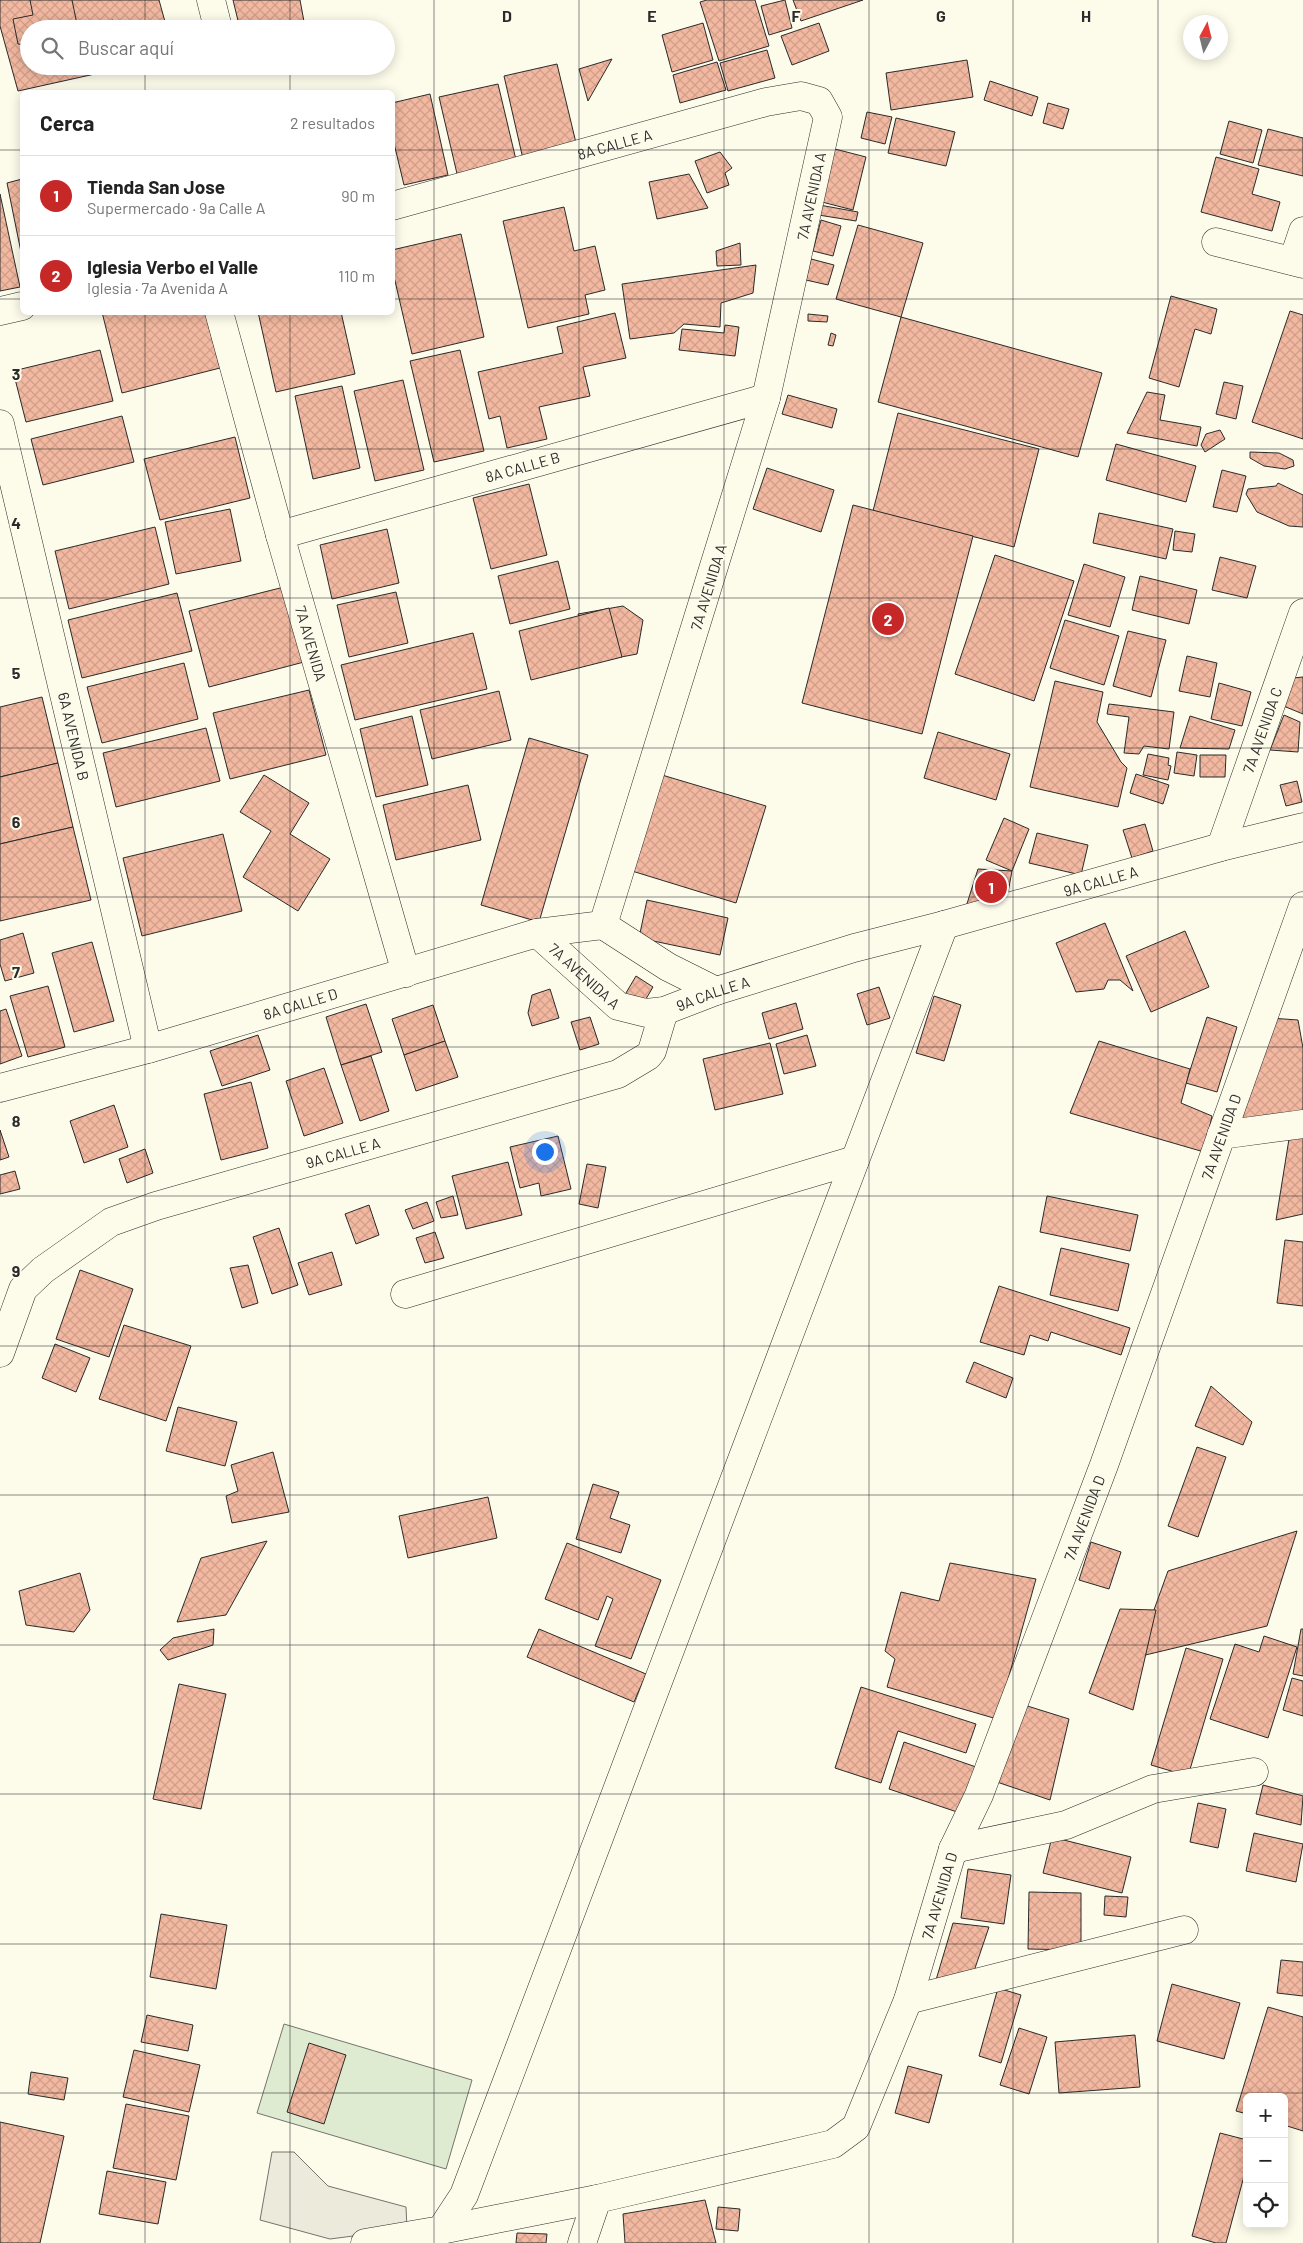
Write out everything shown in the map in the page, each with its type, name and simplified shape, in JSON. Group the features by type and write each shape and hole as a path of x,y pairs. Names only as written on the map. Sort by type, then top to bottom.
{"street":[{"path":"211,0 216,20"},
{"name":"8A CALLE A","path":"395,205 766,102 801,96 810,98 819,101 828,117"},
{"name":"7A AVENIDA A","path":"603,926 766,398 828,117"},
{"path":"1216,242 1298,262 1303,231"},
{"path":"0,312 20,307"},
{"name":"7A AVENIDA","path":"220,315 280,535 406,973"},
{"name":"8A CALLE B","path":"280,535 766,398"},
{"name":"6A AVENIDA B","path":"0,424 148,1049"},
{"name":"7A AVENIDA C","path":"1221,847 1303,613"},
{"name":"9A CALLE A","path":"0,1353 23,1289 43,1270 111,1222 156,1206 618,1074 648,1056 652,1051 664,1011 716,991 854,948 944,925 1221,847 1303,827"},
{"name":"7A AVENIDA D","path":"597,2199 833,2144 856,2127 908,2000 953,1849 979,1795 1104,1465 1303,906"},
{"path":"441,2230 464,2195 944,925"},
{"path":"603,926 668,967 716,991"},
{"name":"8A CALLE D","path":"0,1088 148,1049 538,933 603,926"},
{"name":"7A AVENIDA A","path":"538,933 618,1006 646,1013 664,1011"},
{"path":"1221,1135 1303,1124"},
{"path":"405,1294 855,1160"},
{"path":"953,1849 1066,1825 1153,1789 1254,1772"},
{"path":"908,2000 1184,1930"},
{"path":"365,2243 597,2199"},
{"path":"582,2243 597,2199"}],"green space":[{"path":"284,2024 472,2080 446,2169 257,2113"}],"shaded area":[{"path":"272,2152 294,2152 328,2186 406,2207 407,2229 330,2239 260,2220"}],"building":[{"path":"0,0 159,0 165,20 20,20 20,75 90,75 18,91 0,26"},
{"path":"30,0 72,0 76,20 20,20 20,44 18,44 13,19 33,15"},
{"path":"233,0 300,0 304,20 238,20"},
{"path":"707,0 755,0 769,46 719,61 700,2"},
{"path":"785,0 792,28 769,35 761,6"},
{"path":"793,0 863,0 801,21"},
{"path":"703,23 713,60 672,72 662,35"},
{"path":"819,23 829,51 792,65 781,36"},
{"path":"767,50 775,78 728,91 720,63"},
{"path":"612,59 588,101 579,69"},
{"path":"967,60 973,97 891,110 886,73"},
{"path":"717,62 726,90 680,103 673,75"},
{"path":"557,64 577,147 523,159 504,76"},
{"path":"990,81 1038,97 1032,116 984,100"},
{"path":"498,84 517,164 458,178 439,97"},
{"path":"430,94 448,175 404,185 395,148 395,102"},
{"path":"1048,103 1069,109 1063,129 1043,123"},
{"path":"867,112 892,117 885,144 861,138"},
{"path":"896,118 955,132 946,166 888,153"},
{"path":"1229,121 1262,130 1253,163 1220,154"},
{"path":"1268,129 1303,138 1303,176 1258,165"},
{"path":"831,148 866,157 853,210 818,201"},
{"path":"720,152 732,168 725,173 729,185 707,193 695,161"},
{"path":"1216,157 1259,169 1252,194 1280,202 1272,231 1201,212"},
{"path":"689,174 708,208 657,219 649,182"},
{"path":"20,180 20,247 7,183"},
{"path":"0,194 20,287 0,291"},
{"path":"814,204 858,212 856,221 812,214"},
{"path":"564,207 574,251 595,246 605,290 585,295 589,314 528,328 503,221"},
{"path":"821,220 841,226 833,256 813,251"},
{"path":"858,225 923,243 901,317 836,299"},
{"path":"461,234 484,337 412,354 395,281 395,249"},
{"path":"740,243 741,265 717,266 716,251"},
{"path":"811,259 834,265 828,285 806,280"},
{"path":"756,265 753,293 721,303 720,327 684,324 674,333 630,339 622,284"},
{"path":"1171,296 1217,309 1211,334 1195,329 1179,387 1149,378"},
{"path":"1290,311 1303,315 1303,439 1252,422"},
{"path":"615,313 626,358 583,367 590,396 539,407 547,439 507,448 500,416 489,419 478,372 563,353 557,327"},
{"path":"808,314 828,316 827,322 808,321"},
{"path":"103,315 206,315 220,368 122,393"},
{"path":"259,315 342,315 355,374 276,392"},
{"path":"901,317 1102,373 1078,457 878,402"},
{"path":"725,325 739,327 735,356 679,350 682,329 724,333"},
{"path":"831,333 836,335 833,346 828,345"},
{"path":"100,350 113,401 26,422 13,371"},
{"path":"460,350 484,451 434,462 410,361"},
{"path":"403,380 424,470 375,481 354,391"},
{"path":"1224,382 1243,386 1236,419 1216,414"},
{"path":"342,386 360,468 313,479 295,396"},
{"path":"1147,392 1165,395 1160,420 1201,427 1197,446 1127,433"},
{"path":"788,395 837,409 832,428 782,414"},
{"path":"898,413 1039,449 1014,547 873,511"},
{"path":"122,416 134,462 43,485 31,439"},
{"path":"1220,430 1225,439 1205,452 1201,445 1206,434"},
{"path":"235,437 250,498 160,520 144,459"},
{"path":"1116,444 1196,466 1186,502 1106,480"},
{"path":"1250,452 1279,453 1293,460 1294,466 1285,469 1264,466 1250,458"},
{"path":"767,468 834,490 821,532 753,509"},
{"path":"1222,470 1246,476 1237,512 1213,507"},
{"path":"1278,483 1303,495 1303,527 1289,526 1257,512 1246,494 1248,489 1276,486"},
{"path":"529,484 547,555 491,569 473,498"},
{"path":"853,505 973,536 922,734 802,703"},
{"path":"230,509 241,561 176,574 165,522"},
{"path":"1099,513 1173,529 1166,559 1093,543"},
{"path":"155,527 169,584 69,609 55,551"},
{"path":"387,529 399,583 332,599 320,545"},
{"path":"1175,531 1195,534 1192,552 1173,550"},
{"path":"995,555 1074,581 1034,701 955,674"},
{"path":"1220,557 1256,566 1247,598 1212,590"},
{"path":"558,561 570,609 510,624 498,576"},
{"path":"1084,564 1125,577 1110,627 1068,615"},
{"path":"1140,576 1197,590 1189,624 1132,610"},
{"path":"284,587 304,662 209,687 189,611"},
{"path":"396,592 408,643 349,657 337,605"},
{"path":"177,593 192,651 82,678 68,620"},
{"path":"623,606 643,620 637,654 595,662 578,614"},
{"path":"609,608 622,657 531,680 519,631"},
{"path":"1065,620 1119,636 1104,685 1050,668"},
{"path":"1128,631 1166,640 1151,697 1113,686"},
{"path":"473,633 487,689 355,720 341,665"},
{"path":"1187,656 1217,663 1210,697 1179,691"},
{"path":"184,663 198,719 102,743 87,687"},
{"path":"1303,677 1303,714 1281,705 1293,678"},
{"path":"1055,681 1103,692 1097,722 1121,762 1127,768 1118,807 1030,787"},
{"path":"1219,683 1251,692 1242,726 1211,719"},
{"path":"309,690 326,755 230,779 213,713"},
{"path":"499,691 511,740 432,759 420,710"},
{"path":"42,697 58,763 0,777 0,707"},
{"path":"1109,704 1174,712 1169,749 1144,746 1139,754 1124,753 1129,717 1107,714"},
{"path":"1284,715 1300,722 1298,752 1270,750"},
{"path":"412,716 428,785 376,797 360,729"},
{"path":"1190,716 1235,730 1229,749 1180,748"},
{"path":"206,728 220,781 116,807 103,753"},
{"path":"938,732 1010,754 996,800 924,778"},
{"path":"529,738 588,755 539,922 481,905"},
{"path":"1177,752 1197,755 1194,776 1174,773"},
{"path":"1148,754 1169,758 1168,765 1171,766 1168,780 1143,775"},
{"path":"1200,755 1226,755 1225,777 1200,777"},
{"path":"58,763 73,827 0,844 0,777"},
{"path":"1136,774 1169,785 1163,804 1130,793"},
{"path":"264,775 309,803 290,834 330,859 298,911 243,877 271,831 240,812"},
{"path":"662,775 766,806 736,903 632,871"},
{"path":"1297,781 1302,802 1286,806 1280,785"},
{"path":"468,785 481,840 396,860 383,805"},
{"path":"1004,818 1029,829 1012,871 986,860"},
{"path":"1145,824 1153,851 1132,858 1123,830"},
{"path":"73,827 91,900 0,921 0,844"},
{"path":"1037,833 1088,845 1081,875 1029,863"},
{"path":"223,834 242,911 142,936 123,858"},
{"path":"978,869 1012,871 1006,903 965,910"},
{"path":"647,900 728,918 720,955 639,938"},
{"path":"1105,923 1133,991 1120,980 1108,980 1104,989 1076,992 1056,943"},
{"path":"1185,931 1209,987 1151,1012 1126,956"},
{"path":"23,933 34,973 5,981 0,964 0,940"},
{"path":"92,942 114,1021 74,1032 52,953"},
{"path":"636,976 653,987 640,1009 623,998"},
{"path":"48,986 65,1047 28,1057 10,996"},
{"path":"879,987 890,1018 867,1025 857,994"},
{"path":"550,989 559,1018 532,1026 528,1013 532,995"},
{"path":"934,996 961,1005 944,1061 916,1053"},
{"path":"796,1003 803,1029 769,1039 762,1013"},
{"path":"366,1004 382,1052 341,1065 326,1017"},
{"path":"433,1005 445,1041 404,1055 392,1019"},
{"path":"6,1009 22,1056 0,1064 0,1011"},
{"path":"590,1017 599,1044 580,1050 571,1022"},
{"path":"1207,1017 1237,1027 1217,1092 1186,1083"},
{"path":"1270,1018 1298,1020 1303,1048 1303,1119 1233,1121"},
{"path":"258,1035 270,1070 222,1086 210,1051"},
{"path":"807,1035 816,1066 784,1074 776,1044"},
{"path":"445,1041 458,1077 416,1091 404,1055"},
{"path":"1099,1041 1190,1069 1181,1103 1212,1116 1204,1152 1070,1113"},
{"path":"770,1043 783,1094 715,1110 703,1059"},
{"path":"371,1056 389,1111 360,1121 341,1065"},
{"path":"324,1068 343,1123 304,1136 286,1081"},
{"path":"251,1082 268,1148 221,1160 204,1094"},
{"path":"114,1105 128,1147 84,1163 70,1121"},
{"path":"0,1130 9,1157 0,1160"},
{"path":"558,1136 571,1189 541,1196 539,1183 520,1188 510,1147"},
{"path":"1303,1136 1303,1214 1276,1220 1289,1139"},
{"path":"145,1149 153,1173 127,1183 119,1159"},
{"path":"508,1162 522,1215 466,1229 452,1176"},
{"path":"587,1164 606,1167 598,1208 579,1204"},
{"path":"15,1171 20,1189 0,1194 0,1175"},
{"path":"453,1196 458,1215 441,1218 436,1202"},
{"path":"1047,1196 1138,1215 1130,1251 1040,1232"},
{"path":"427,1202 434,1221 413,1229 405,1210"},
{"path":"369,1205 379,1235 356,1244 345,1214"},
{"path":"279,1228 298,1285 272,1294 253,1237"},
{"path":"435,1232 444,1258 425,1263 416,1238"},
{"path":"1285,1240 1303,1242 1303,1306 1277,1303"},
{"path":"1061,1248 1129,1264 1118,1311 1050,1295"},
{"path":"332,1252 342,1285 309,1295 298,1263"},
{"path":"248,1265 258,1303 242,1308 230,1268"},
{"path":"80,1270 133,1289 109,1357 56,1339"},
{"path":"999,1286 1130,1328 1121,1355 1051,1332 1048,1341 1030,1335 1024,1355 980,1342"},
{"path":"124,1325 191,1346 166,1421 99,1399"},
{"path":"55,1344 90,1358 76,1392 42,1378"},
{"path":"974,1362 1013,1378 1006,1398 966,1382"},
{"path":"1211,1386 1252,1422 1243,1445 1195,1426"},
{"path":"178,1407 237,1422 225,1466 166,1451"},
{"path":"1197,1447 1226,1457 1198,1537 1168,1526"},
{"path":"273,1452 289,1512 232,1523 226,1496 238,1491 231,1465"},
{"path":"593,1484 619,1492 610,1518 630,1525 621,1553 576,1539"},
{"path":"488,1497 497,1538 408,1558 399,1516"},
{"path":"1297,1531 1267,1626 1137,1657 1168,1571"},
{"path":"267,1541 226,1615 177,1622 201,1558"},
{"path":"1091,1542 1121,1552 1109,1589 1079,1580"},
{"path":"567,1543 661,1580 631,1659 595,1646 613,1599 607,1596 598,1620 545,1599"},
{"path":"950,1563 1036,1579 997,1719 887,1687 895,1659 885,1651 901,1592 939,1601"},
{"path":"80,1573 90,1610 74,1632 26,1625 19,1591"},
{"path":"1120,1609 1156,1610 1133,1710 1089,1693"},
{"path":"214,1629 213,1645 168,1660 160,1650 173,1638"},
{"path":"539,1629 646,1674 634,1702 527,1657"},
{"path":"1301,1629 1303,1629 1303,1676 1293,1674"},
{"path":"1264,1636 1297,1647 1268,1738 1210,1719 1235,1644 1259,1652"},
{"path":"1186,1648 1223,1659 1188,1776 1151,1765"},
{"path":"1292,1678 1303,1681 1303,1716 1283,1710"},
{"path":"179,1684 226,1694 201,1809 153,1799"},
{"path":"861,1687 976,1724 966,1753 898,1731 881,1783 835,1768"},
{"path":"1021,1704 1069,1719 1050,1800 991,1780"},
{"path":"904,1742 979,1768 963,1814 889,1789"},
{"path":"1263,1785 1303,1796 1301,1825 1256,1814"},
{"path":"1198,1803 1226,1809 1218,1848 1190,1842"},
{"path":"1254,1833 1303,1844 1296,1882 1246,1871"},
{"path":"1052,1837 1131,1857 1122,1893 1043,1873"},
{"path":"968,1869 1011,1875 1004,1924 961,1918"},
{"path":"1029,1892 1081,1893 1081,1950 1028,1949"},
{"path":"1105,1896 1128,1897 1126,1917 1104,1915"},
{"path":"161,1914 227,1925 216,1989 150,1977"},
{"path":"953,1923 989,1927 971,1980 933,1990"},
{"path":"1281,1960 1303,1962 1303,1996 1277,1993"},
{"path":"1172,1984 1240,2003 1224,2059 1157,2041"},
{"path":"998,1988 1021,1995 1001,2063 979,2056"},
{"path":"1268,2007 1303,2017 1303,2131 1288,2126 1288,2093 1243,2093 1243,2113 1236,2111"},
{"path":"147,2015 193,2025 188,2051 141,2042"},
{"path":"1019,2028 1047,2037 1029,2094 1000,2085"},
{"path":"1135,2035 1140,2087 1059,2093 1055,2042"},
{"path":"309,2043 346,2055 324,2124 287,2112"},
{"path":"134,2050 200,2065 189,2112 123,2097"},
{"path":"908,2066 942,2075 929,2123 895,2113"},
{"path":"31,2072 68,2078 64,2100 28,2094"},
{"path":"126,2104 189,2116 176,2180 113,2168"},
{"path":"0,2122 64,2136 40,2243 0,2243"},
{"path":"1220,2133 1243,2139 1243,2180 1226,2243 1216,2243 1192,2236"},
{"path":"107,2171 166,2182 158,2224 99,2214"},
{"path":"705,2200 716,2243 625,2243 623,2214"},
{"path":"718,2207 740,2209 738,2231 716,2229"},
{"path":"517,2233 547,2234 546,2243 516,2243"}],"place":[{"name":"Iglesia Verbo el Valle","path":"888,619"},
{"name":"Tienda San Jose","path":"991,887"}]}
